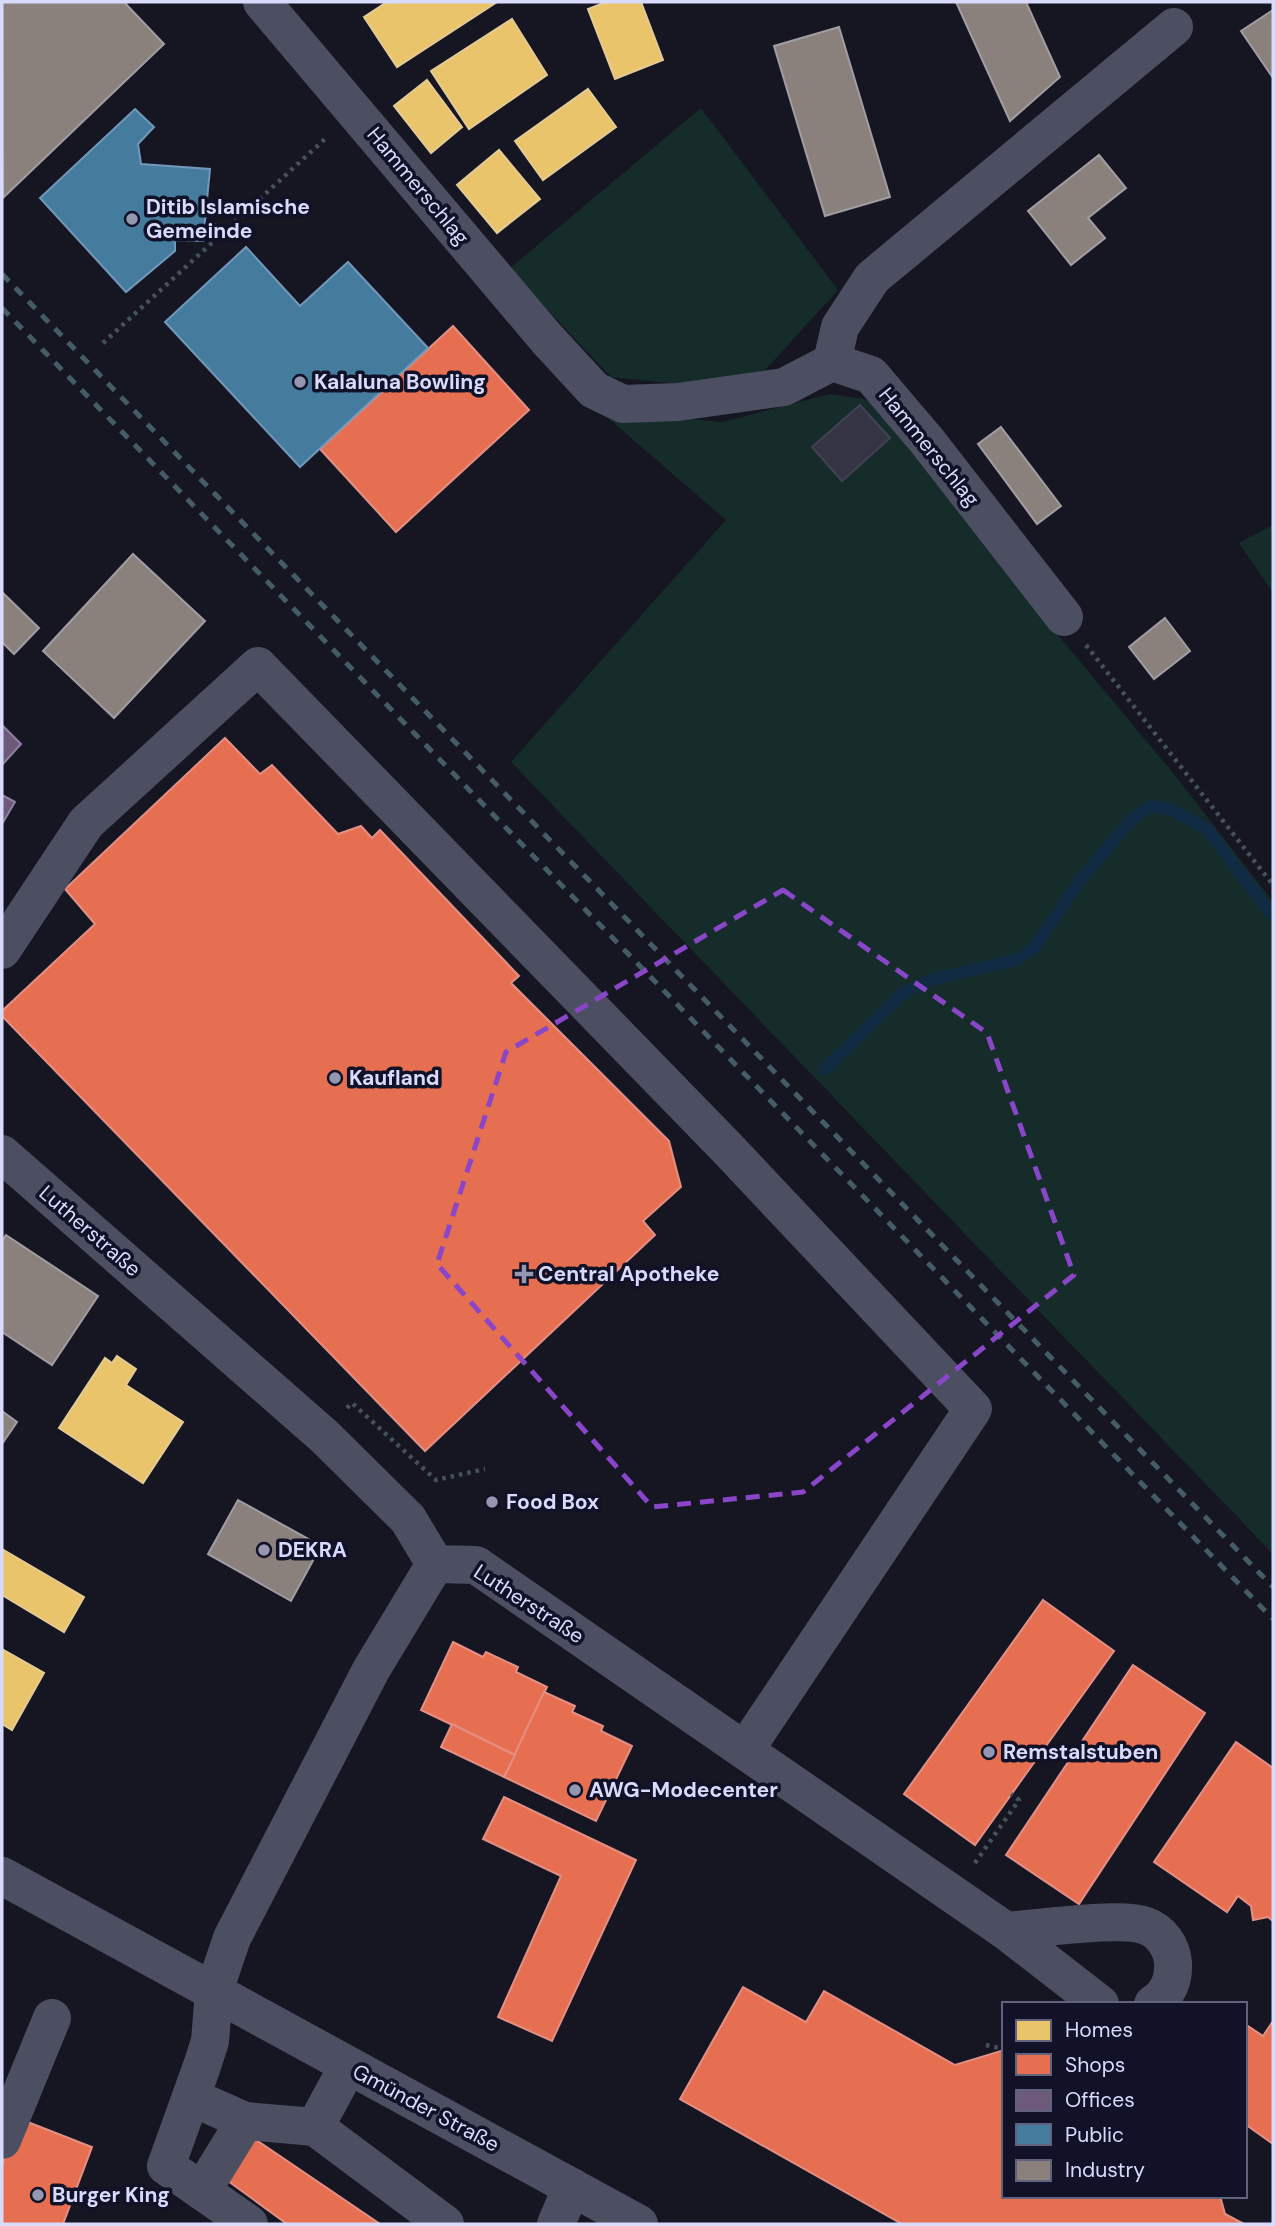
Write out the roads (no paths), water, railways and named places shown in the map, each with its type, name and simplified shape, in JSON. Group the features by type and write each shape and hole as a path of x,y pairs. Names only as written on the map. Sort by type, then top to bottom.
{"street":[{"name":"Hammerschlag","path":"262,2 547,339 594,390 623,404 678,402 784,387 832,362 871,375 927,440 1064,617"},
{"path":"832,362 840,327 872,278 1174,27"},
{"path":"2,950 86,823 258,666 726,1147 973,1409 745,1750"},
{"name":"Lutherstraße","path":"2,1154 324,1436 408,1519 435,1564 476,1565 1006,1931 1097,2002"},
{"path":"249,2224 166,2166 210,2042 214,1991 232,1938 370,1670 435,1564"},
{"name":"Gmünder Straße","path":"2,1876 639,2224"},
{"path":"1006,1931 1127,1922 1148,1926 1168,1944 1173,1958 1170,1985 1165,1995 1156,2002"},
{"path":"2,2140 52,2018"},
{"path":"315,2127 348,2066"},
{"path":"191,2096 246,2121 315,2127 445,2224"},
{"path":"202,2192 246,2121"},
{"path":"556,2224 572,2187"}],"waterway":[{"path":"825,1069 903,993 933,979 1016,960 1034,948 1080,880 1132,819 1150,806 1170,809 1207,829 1273,916"}],"railway":[{"path":"2,274 1273,1587"},
{"path":"2,308 1273,1619"}],"place":[{"name":"Ditib Islamische Gemeinde","path":"132,219"},
{"name":"Kalaluna Bowling","path":"300,382"},
{"name":"Kaufland","path":"335,1078"},
{"name":"Central Apotheke","path":"524,1274"},
{"name":"Food Box","path":"492,1502"},
{"name":"DEKRA","path":"264,1550"},
{"name":"Remstalstuben","path":"989,1752"},
{"name":"AWG-Modecenter","path":"575,1790"},
{"name":"Burger King","path":"38,2195"}]}
